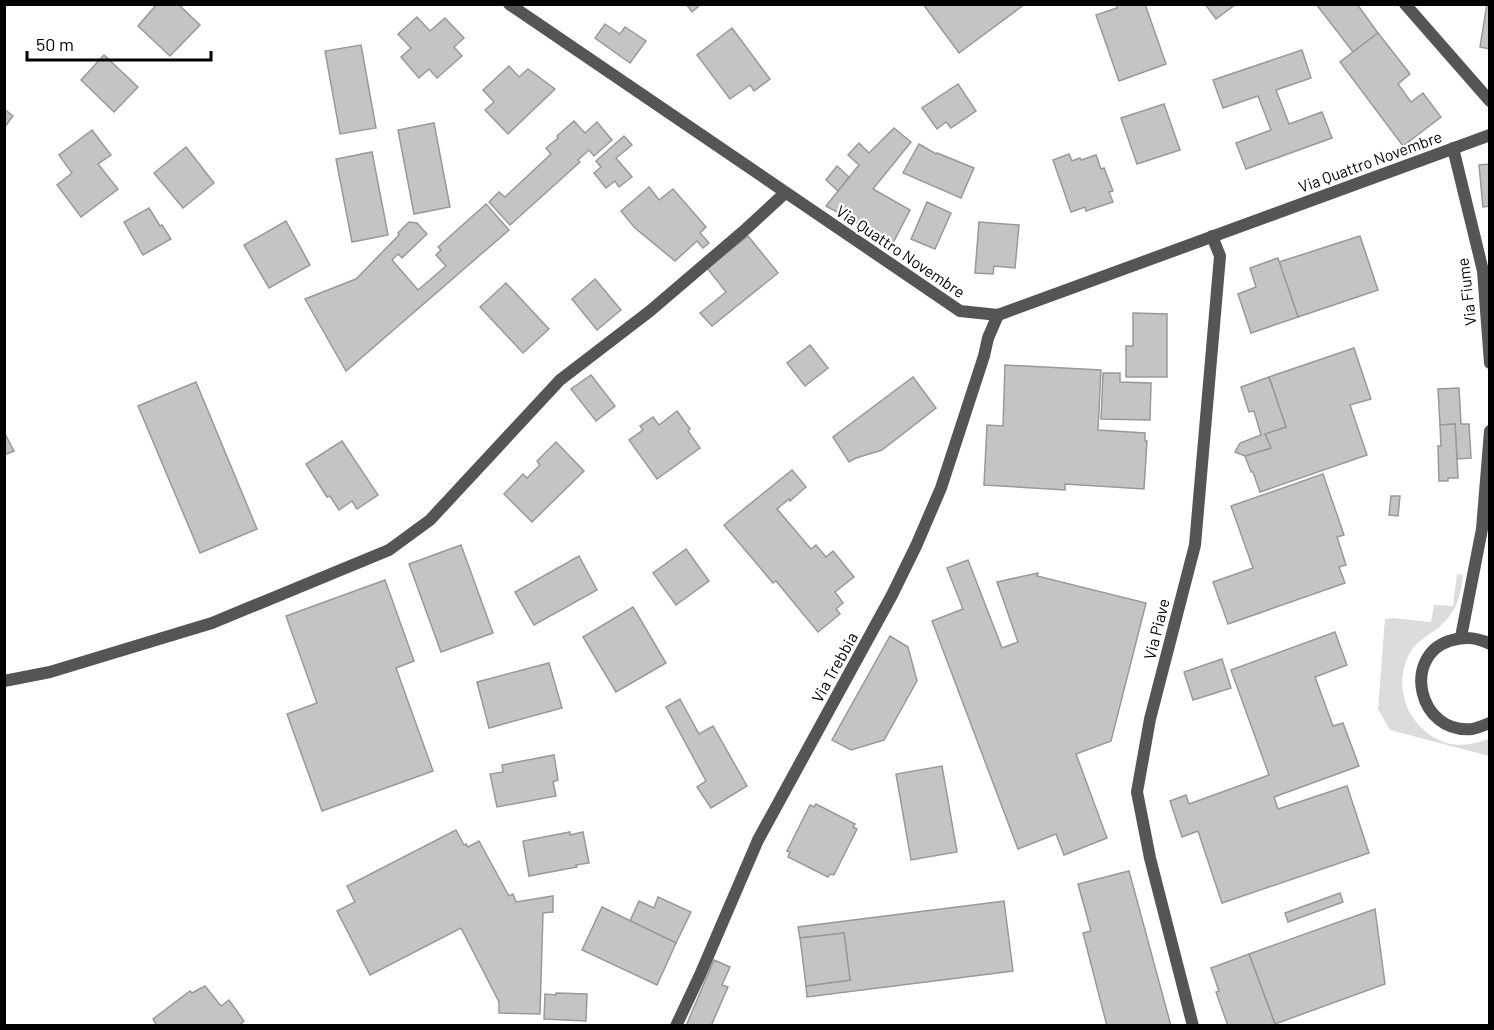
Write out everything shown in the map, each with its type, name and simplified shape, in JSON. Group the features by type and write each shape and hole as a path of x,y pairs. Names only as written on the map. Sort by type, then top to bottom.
{"street":[{"name":"Via Quattro Novembre","path":"509,4 960,311 998,315 1490,135"},
{"path":"1406,4 1490,100"},
{"name":"Via Fiume","path":"1453,148 1483,271 1490,363"},
{"path":"4,681 50,672 212,622 388,550 430,520 560,380 650,311 785,193"},
{"name":"Via Piave","path":"1194,1026 1150,858 1137,792 1150,719 1195,545 1220,256 1212,236"},
{"name":"Via Trebbia","path":"676,1026 758,840 892,595 916,546 940,488 988,338 998,315"},
{"path":"1461,637 1482,529 1490,431"},
{"path":"1490,644 1479,639 1461,637 1442,644 1430,654 1422,670 1421,689 1427,707 1438,720 1455,727 1473,729 1490,723"}],"shaded area":[{"path":"1457,574 1463,575 1457,603 1442,625 1417,644 1407,658 1402,681 1403,694 1414,718 1422,729 1433,737 1458,745 1489,739 1489,756 1390,730 1378,709 1385,619 1431,622 1434,605 1453,606"}],"building":[{"path":"157,4 178,4 200,25 170,56 138,26"},
{"path":"686,4 701,4 692,12"},
{"path":"923,4 1025,4 959,53"},
{"path":"1116,4 1145,4 1166,64 1119,81 1096,15 1117,8"},
{"path":"1205,4 1236,4 1216,19"},
{"path":"1316,4 1357,4 1378,33 1353,52"},
{"path":"1487,4 1490,4 1490,49 1480,47"},
{"path":"417,17 430,31 445,18 464,38 454,47 462,56 437,78 429,69 419,78 401,57 411,48 398,34"},
{"path":"605,24 620,34 625,27 646,41 630,63 595,38"},
{"path":"732,28 770,79 754,91 750,85 730,99 697,55"},
{"path":"1378,33 1410,74 1398,84 1411,102 1423,93 1441,117 1403,146 1340,62"},
{"path":"361,45 376,128 340,134 325,51"},
{"path":"1302,50 1311,78 1276,90 1289,124 1322,112 1332,138 1246,169 1236,143 1271,130 1258,96 1223,108 1213,80"},
{"path":"104,55 138,87 114,112 81,80"},
{"path":"509,66 519,77 528,69 555,89 508,134 485,110 494,102 483,90"},
{"path":"958,84 976,111 951,128 946,122 937,129 922,108"},
{"path":"1164,104 1180,150 1137,164 1121,118"},
{"path":"4,109 13,116 4,128"},
{"path":"574,121 585,133 597,122 612,140 594,156 589,150 578,160 580,162 510,225 489,202 499,192 505,197 551,154 546,148"},
{"path":"434,123 450,207 414,214 398,130"},
{"path":"894,128 911,142 873,189 910,210 893,243 826,206 859,165 848,155 859,143 869,153"},
{"path":"92,130 111,155 98,164 118,189 81,217 57,185 72,173 59,155"},
{"path":"624,136 632,145 616,158 632,177 619,187 615,181 606,188 594,173 601,167 596,161"},
{"path":"919,144 936,154 974,168 961,198 903,173"},
{"path":"186,147 214,183 183,208 154,173"},
{"path":"372,152 388,235 352,242 336,159"},
{"path":"1069,154 1072,161 1096,155 1113,191 1109,192 1113,202 1086,211 1085,207 1071,212 1053,160"},
{"path":"1490,164 1490,206 1483,207 1479,165"},
{"path":"837,166 849,177 838,191 826,180"},
{"path":"649,187 659,200 673,189 706,227 700,233 709,243 703,248 697,241 675,261 635,228 621,211"},
{"path":"927,202 951,213 935,249 911,239"},
{"path":"486,204 509,230 346,371 305,299 356,279 409,222 417,223 427,234 402,258 398,254 392,260 418,290 446,266 436,255 441,250 438,247"},
{"path":"149,208 171,239 143,255 124,222"},
{"path":"286,221 310,265 269,288 244,245"},
{"path":"979,222 1019,225 1015,268 994,266 993,274 975,273"},
{"path":"748,236 778,273 712,326 700,313 726,292 707,268"},
{"path":"1360,236 1378,290 1298,317 1279,262"},
{"path":"1278,258 1298,317 1251,333 1238,294 1256,287 1250,268"},
{"path":"595,279 621,310 597,330 572,299"},
{"path":"506,283 549,329 523,353 480,307"},
{"path":"1133,313 1167,314 1167,377 1126,377 1126,346 1133,346"},
{"path":"810,345 828,368 805,386 787,363"},
{"path":"1354,348 1371,399 1350,405 1367,455 1260,492 1245,456 1271,448 1265,434 1286,427 1269,377"},
{"path":"1005,365 1101,370 1098,430 1145,433 1145,441 1147,441 1144,489 1065,484 1065,490 984,485 987,425 1003,426"},
{"path":"1103,373 1120,373 1120,382 1151,383 1150,420 1101,419"},
{"path":"591,375 615,406 596,421 571,389"},
{"path":"913,377 936,408 882,450 849,462 833,437"},
{"path":"1269,377 1286,427 1265,434 1271,448 1245,456 1235,452 1240,443 1261,435 1254,411 1249,412 1241,387"},
{"path":"196,382 257,529 200,553 138,406"},
{"path":"1459,388 1461,424 1469,424 1471,458 1457,459 1455,424 1440,425 1438,389"},
{"path":"677,411 700,448 657,479 629,440 643,430 640,426 653,417 659,425"},
{"path":"1455,424 1458,478 1439,481 1440,425"},
{"path":"4,432 14,451 4,455"},
{"path":"342,441 378,495 357,509 352,501 339,510 330,496 327,497 306,464"},
{"path":"556,442 584,471 532,522 504,494 523,474 527,478 540,465 537,461"},
{"path":"792,470 806,487 777,509 811,549 816,545 826,557 833,551 854,577 835,592 843,603 836,609 840,614 818,632 776,581 773,583 724,525"},
{"path":"1323,474 1344,535 1337,537 1346,565 1339,567 1345,583 1228,624 1213,582 1253,568 1231,506"},
{"path":"1391,496 1400,496 1398,516 1389,515"},
{"path":"461,545 493,633 441,652 409,564"},
{"path":"686,549 709,581 676,605 653,573"},
{"path":"579,556 597,590 534,625 515,592"},
{"path":"968,560 1002,648 1018,642 997,582 1038,573 1037,576 1146,603 1111,741 1076,754 1107,838 1064,855 1056,834 1018,849 932,621 963,609 947,568"},
{"path":"385,580 414,661 396,668 433,771 322,811 287,714 317,703 286,616"},
{"path":"633,607 666,663 616,692 583,637"},
{"path":"1335,632 1347,665 1315,677 1333,726 1343,723 1359,766 1274,797 1278,809 1347,786 1369,853 1222,903 1198,831 1182,837 1170,801 1186,795 1189,804 1269,775 1231,670"},
{"path":"890,636 908,647 917,681 884,740 851,750 832,740"},
{"path":"1222,659 1231,688 1193,700 1184,672"},
{"path":"549,663 562,708 489,728 477,682"},
{"path":"680,699 699,734 713,726 747,786 711,808 697,787 706,781 666,707"},
{"path":"554,755 558,780 553,782 556,796 497,807 490,774 503,772 502,765"},
{"path":"942,766 957,852 911,860 896,774"},
{"path":"816,804 855,824 853,827 857,829 834,875 830,874 828,877 788,857 790,852 787,851 810,805 814,807"},
{"path":"456,830 464,845 468,847 479,841 509,896 513,894 516,902 553,896 553,912 543,913 540,1014 499,1013 499,1002 461,928 370,975 337,911 355,902 347,886"},
{"path":"570,832 570,835 583,832 589,863 529,876 523,841"},
{"path":"1129,871 1171,1026 1107,1026 1083,933 1091,931 1078,884"},
{"path":"1340,893 1343,902 1288,922 1285,913"},
{"path":"658,897 691,912 676,943 630,921 639,901 654,908"},
{"path":"1004,901 1013,971 807,997 806,986 850,980 844,933 800,938 798,927"},
{"path":"602,907 676,943 657,985 582,950"},
{"path":"1375,909 1385,984 1275,1024 1249,954"},
{"path":"844,933 850,980 806,986 800,938"},
{"path":"1249,954 1275,1024 1228,1026 1216,992 1219,991 1211,968"},
{"path":"714,960 730,967 722,985 728,987 711,1026 686,1026"},
{"path":"205,986 221,1006 229,1000 244,1021 238,1026 157,1026 153,1019 190,991 192,993"},
{"path":"556,993 587,994 586,1021 544,1019 545,994 556,995"}]}
